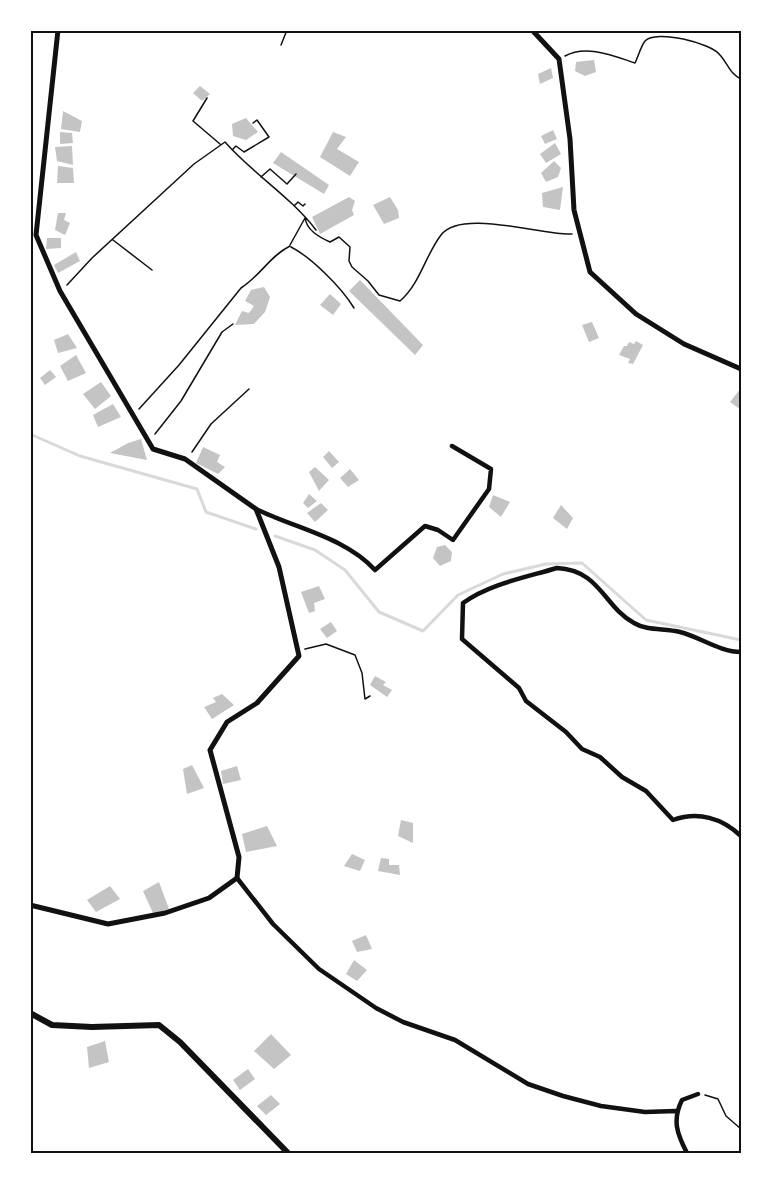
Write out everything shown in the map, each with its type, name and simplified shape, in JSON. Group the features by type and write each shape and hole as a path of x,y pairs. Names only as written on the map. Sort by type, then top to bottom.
{"main road":[{"path":"30,1012 52,1024 92,1028 159,1025 180,1042 288,1153"}],"street":[{"path":"58,30 36,236 60,293 153,449 188,461 256,509 323,537 351,552 375,570 425,526 431,526 453,540 489,489 491,470 452,446"},
{"path":"532,30 559,60 570,139 574,210 590,272 636,314 684,344 741,369"},
{"path":"256,509 279,567 299,656 257,703 227,722 210,750 239,857 237,878 273,924 319,969 376,1008 403,1022 455,1040 528,1084 563,1096 636,1111 676,1112"},
{"path":"741,652 729,652 678,631 634,623 589,579 566,568 557,568 502,585 463,603 462,639 519,688 526,701 566,732 582,749 600,757 622,777 646,791 673,820 686,815 706,817 727,823 741,836"},
{"path":"30,905 108,924 165,913 208,898 237,878"},
{"path":"687,1153 676,1128 676,1112 682,1100 698,1094"}],"path":[{"path":"281,45 287,30"},
{"path":"559,60 574,51 586,50 636,63 645,42 655,36 672,37 710,47 720,53 734,76 741,79"},
{"path":"207,98 193,121 221,145"},
{"path":"232,150 236,146 244,152 269,137 256,120 253,123"},
{"path":"60,293 112,239 194,164 225,142 261,178 280,192 316,230"},
{"path":"261,178 270,169 287,184 296,174"},
{"path":"294,206 298,202 303,206 305,204"},
{"path":"305,217 306,222 318,236 330,242 339,237 343,239 350,247 349,261 352,267 379,295 394,301 400,301 412,291 420,268 442,233 450,229 479,224 580,234"},
{"path":"140,408 179,365 241,288 252,281 279,252 290,246 305,217"},
{"path":"112,239 153,270"},
{"path":"290,246 302,252 354,308"},
{"path":"147,441 164,425 222,332 233,324"},
{"path":"188,461 196,444 211,424 249,389"},
{"path":"298,651 326,644 355,655 362,673 365,699 370,696"},
{"path":"698,1094 718,1099 726,1116 741,1129"}],"building":[{"path":"594,60 596,72 585,76 575,71 576,62"},
{"path":"551,68 553,78 540,84 538,74"},
{"path":"200,86 210,94 202,101 193,93"},
{"path":"63,111 82,121 80,132 61,129"},
{"path":"246,118 258,132 246,140 233,136 232,124"},
{"path":"553,130 557,139 545,144 541,136"},
{"path":"60,132 72,133 73,143 60,144"},
{"path":"333,132 346,137 337,149 359,162 350,176 320,157"},
{"path":"555,143 561,154 546,163 540,154"},
{"path":"72,146 73,165 57,161 55,147"},
{"path":"281,152 329,185 324,194 273,163"},
{"path":"554,161 561,168 558,177 546,182 541,173"},
{"path":"58,166 73,168 74,183 57,183"},
{"path":"563,187 560,210 543,207 542,193"},
{"path":"349,197 355,201 352,210 354,215 320,234 312,217"},
{"path":"390,197 398,210 399,218 384,224 373,205"},
{"path":"58,213 66,213 64,220 70,223 65,235 55,230"},
{"path":"47,238 61,238 61,248 46,249"},
{"path":"76,252 80,261 58,273 54,265"},
{"path":"360,280 423,345 415,355 349,291"},
{"path":"264,287 270,297 265,312 254,324 235,325 242,311 249,313 254,306 245,301 251,290"},
{"path":"330,294 341,304 333,315 320,305"},
{"path":"592,322 599,338 589,342 582,325"},
{"path":"68,334 77,348 58,353 54,340"},
{"path":"636,341 643,345 633,364 628,363 630,359 619,355 624,346 627,346 629,342 634,344"},
{"path":"76,355 86,373 68,381 60,366"},
{"path":"50,370 56,377 45,385 40,378"},
{"path":"101,382 111,396 95,409 83,394"},
{"path":"741,388 741,410 730,402"},
{"path":"113,404 121,417 98,427 93,415"},
{"path":"141,439 147,460 110,453 128,443"},
{"path":"203,447 220,455 217,462 225,467 218,474 196,463"},
{"path":"329,451 339,462 332,468 323,457"},
{"path":"315,467 329,480 319,491 309,472"},
{"path":"350,469 359,480 348,487 340,478"},
{"path":"309,494 317,501 308,508 303,503"},
{"path":"493,495 510,502 501,517 489,507"},
{"path":"321,503 328,510 315,522 307,513"},
{"path":"561,505 573,518 567,529 553,518"},
{"path":"445,545 452,552 451,561 440,566 433,558 437,547"},
{"path":"319,586 325,599 314,603 315,611 309,613 301,592"},
{"path":"331,622 337,631 327,638 320,629"},
{"path":"375,676 386,682 383,685 392,690 387,697 370,685"},
{"path":"222,694 234,705 212,719 204,707 216,702 213,698"},
{"path":"192,765 204,788 187,794 183,769"},
{"path":"237,766 241,780 223,784 221,771"},
{"path":"401,820 413,823 413,843 398,836"},
{"path":"267,826 277,846 246,852 242,834"},
{"path":"352,854 365,860 360,871 344,866"},
{"path":"381,858 389,859 389,865 399,865 400,875 378,871"},
{"path":"159,882 169,909 153,913 143,891"},
{"path":"110,886 120,899 96,912 87,900"},
{"path":"366,935 372,949 357,952 352,941"},
{"path":"354,960 367,970 357,981 346,974"},
{"path":"271,1034 291,1055 274,1069 254,1051"},
{"path":"105,1041 109,1062 89,1068 87,1047"},
{"path":"248,1069 255,1079 240,1090 233,1080"},
{"path":"271,1095 280,1104 266,1115 257,1106"}],"waterway":[{"path":"30,434 80,456 197,489 206,512 256,529"},
{"path":"275,536 315,550 345,570 379,612 423,631 458,595 503,574 546,564 582,563 646,620 741,640"}]}
